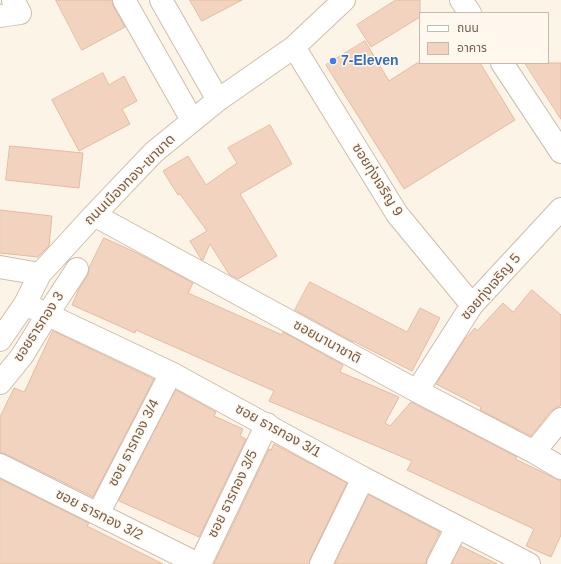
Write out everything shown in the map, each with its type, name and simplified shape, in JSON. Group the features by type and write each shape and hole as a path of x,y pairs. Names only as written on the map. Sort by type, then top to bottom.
{"street":[{"path":"0,16 20,13 13,0"},
{"path":"124,0 192,120"},
{"path":"161,0 218,100"},
{"name":"ถนนเมืองทอง-เขาขาด","path":"0,340 25,304 40,274 154,152 218,100 294,47 344,0"},
{"path":"461,0 469,12"},
{"name":"ซอยทุ่งเจริญ 9","path":"294,47 397,214 472,305"},
{"path":"503,64 561,152"},
{"name":"ซอยทุ่งเจริญ 5","path":"416,391 472,305 561,209"},
{"name":"ซอยนานาชาติ","path":"94,215 416,391 534,452 561,468"},
{"path":"0,267 40,274"},
{"name":"ซอยธารทอง 3","path":"0,383 22,356 77,269"},
{"name":"ซอย ธารทอง 3/1","path":"25,304 171,373 267,424 363,478 529,564"},
{"name":"ซอย ธารทอง 3/4","path":"98,514 171,373"},
{"path":"534,452 561,418"},
{"name":"ซอย ธารทอง 3/5","path":"199,564 267,424"},
{"name":"ซอย ธารทอง 3/2","path":"0,465 199,564"},
{"path":"321,564 363,478"},
{"path":"438,564 457,527"}],"building":[{"path":"56,0 112,0 113,6 125,27 82,50"},
{"path":"190,0 242,0 202,21"},
{"path":"396,0 420,0 419,18 371,47 357,25"},
{"path":"365,41 389,81 417,63 481,64 515,120 404,189 326,65"},
{"path":"561,63 561,119 526,64"},
{"path":"103,73 109,85 124,76 137,101 122,109 130,124 79,151 52,100"},
{"path":"270,125 292,164 240,194 277,256 238,279 229,274 210,244 203,260 201,259 190,241 207,231 180,194 178,195 163,171 188,156 206,185 237,163 228,148"},
{"path":"10,146 83,153 79,188 6,180"},
{"path":"0,210 52,216 49,246 38,257 0,253"},
{"path":"104,238 137,253 193,283 188,293 282,335 283,332 343,365 340,372 399,397 385,423 390,426 411,402 517,457 515,459 561,481 561,535 551,557 526,546 534,529 407,470 412,461 269,401 274,391 136,330 135,333 72,305 79,289 88,275 89,268"},
{"path":"310,282 407,332 420,308 440,318 412,371 353,342 295,310"},
{"path":"532,290 561,315 561,405 551,411 531,436 480,410 481,407 436,384 464,340 475,328 477,331 503,303 513,312"},
{"path":"53,331 154,379 93,497 6,454 0,453 0,417 14,388 24,392"},
{"path":"176,390 216,412 214,416 243,429 240,436 246,439 199,537 119,501"},
{"path":"274,444 347,483 310,559 309,564 214,564 269,449 271,450"},
{"path":"0,479 89,523 87,526 163,564 0,564"},
{"path":"369,495 440,532 427,558 426,564 335,564"},
{"path":"461,546 497,564 452,564"}],"place":[{"name":"7-Eleven","path":"333,61"}]}
